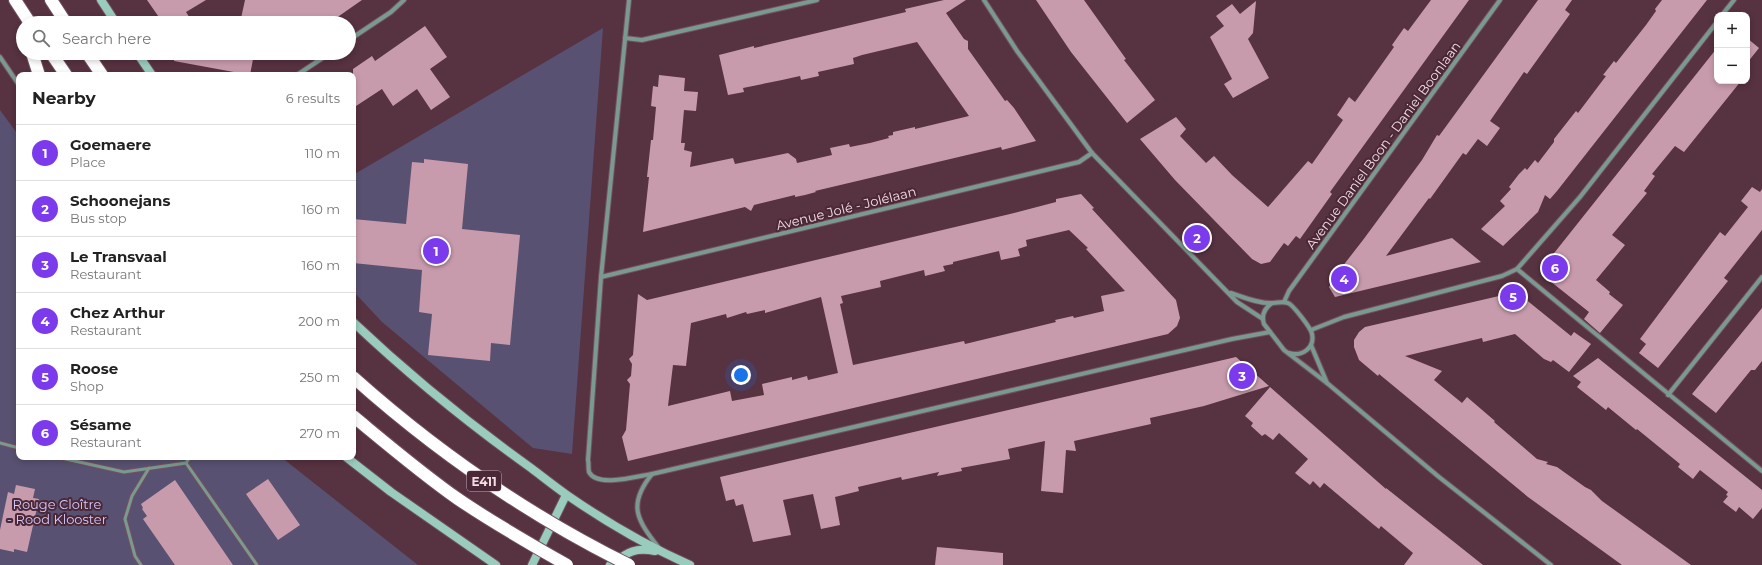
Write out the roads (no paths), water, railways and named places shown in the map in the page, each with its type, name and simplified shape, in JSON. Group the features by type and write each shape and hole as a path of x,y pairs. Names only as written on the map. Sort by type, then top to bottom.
{"highway":[{"path":"51,0 61,16"},
{"path":"16,2 25,16"},
{"path":"16,2 21,16"},
{"path":"34,60 38,72"},
{"path":"56,60 64,72"},
{"path":"92,60 100,72"},
{"name":"E411","path":"356,380 431,443 475,475 536,515 586,544 629,565"},
{"name":"E411","path":"356,418 412,465 458,499 567,565"}],"main road":[{"path":"100,0 111,16"},
{"path":"142,60 150,72"},
{"path":"356,325 478,430 566,495 616,527 663,553 690,565"},
{"path":"350,460 392,492 496,565"},
{"path":"532,565 566,495"},
{"path":"610,565 626,554 642,549 663,553"}],"street":[{"path":"356,35 391,12 404,0"},
{"path":"629,0 601,277 588,460 589,472 594,477 604,481 652,474 1232,339 1270,332"},
{"path":"625,38 642,40 817,0"},
{"path":"984,0 1017,51 1092,152 1230,292 1238,302 1263,319"},
{"name":"Avenue Daniel Boon - Daniel Boonlaan","path":"1284,302 1289,291 1500,0"},
{"path":"1724,12 1734,0"},
{"path":"1311,330 1344,316 1502,276 1516,269 1580,197 1714,26"},
{"path":"0,57 16,81"},
{"path":"302,72 320,60"},
{"name":"Avenue Jolé - Jolélaan","path":"601,277 1079,162 1092,152"},
{"path":"1516,269 1762,471"},
{"path":"1668,395 1762,277"},
{"path":"1230,292 1252,300 1272,303 1289,303 1311,330 1313,337 1311,345 1302,353 1295,354 1287,352"},
{"path":"1272,303 1264,312 1264,324 1287,352 1327,383 1439,477 1551,565"},
{"path":"1311,345 1327,383"},
{"path":"652,474 643,486 637,503 642,527 663,553"}],"lane":[{"path":"0,443 16,447"},
{"path":"70,460 124,472 186,463 188,460"},
{"path":"186,463 257,565"},
{"path":"141,565 135,556 125,519 132,496 149,468"}],"place":[{"name":"Schoonejans","path":"1197,238"},
{"name":"Goemaere","path":"436,251"},
{"name":"Sésame","path":"1555,268"},
{"name":"Chez Arthur","path":"1344,279"},
{"name":"Roose","path":"1513,297"},
{"name":"Le Transvaal","path":"1242,376"}],"park label":[{"name":"Rouge Cloître - Rood Klooster","path":"57,512"}]}
